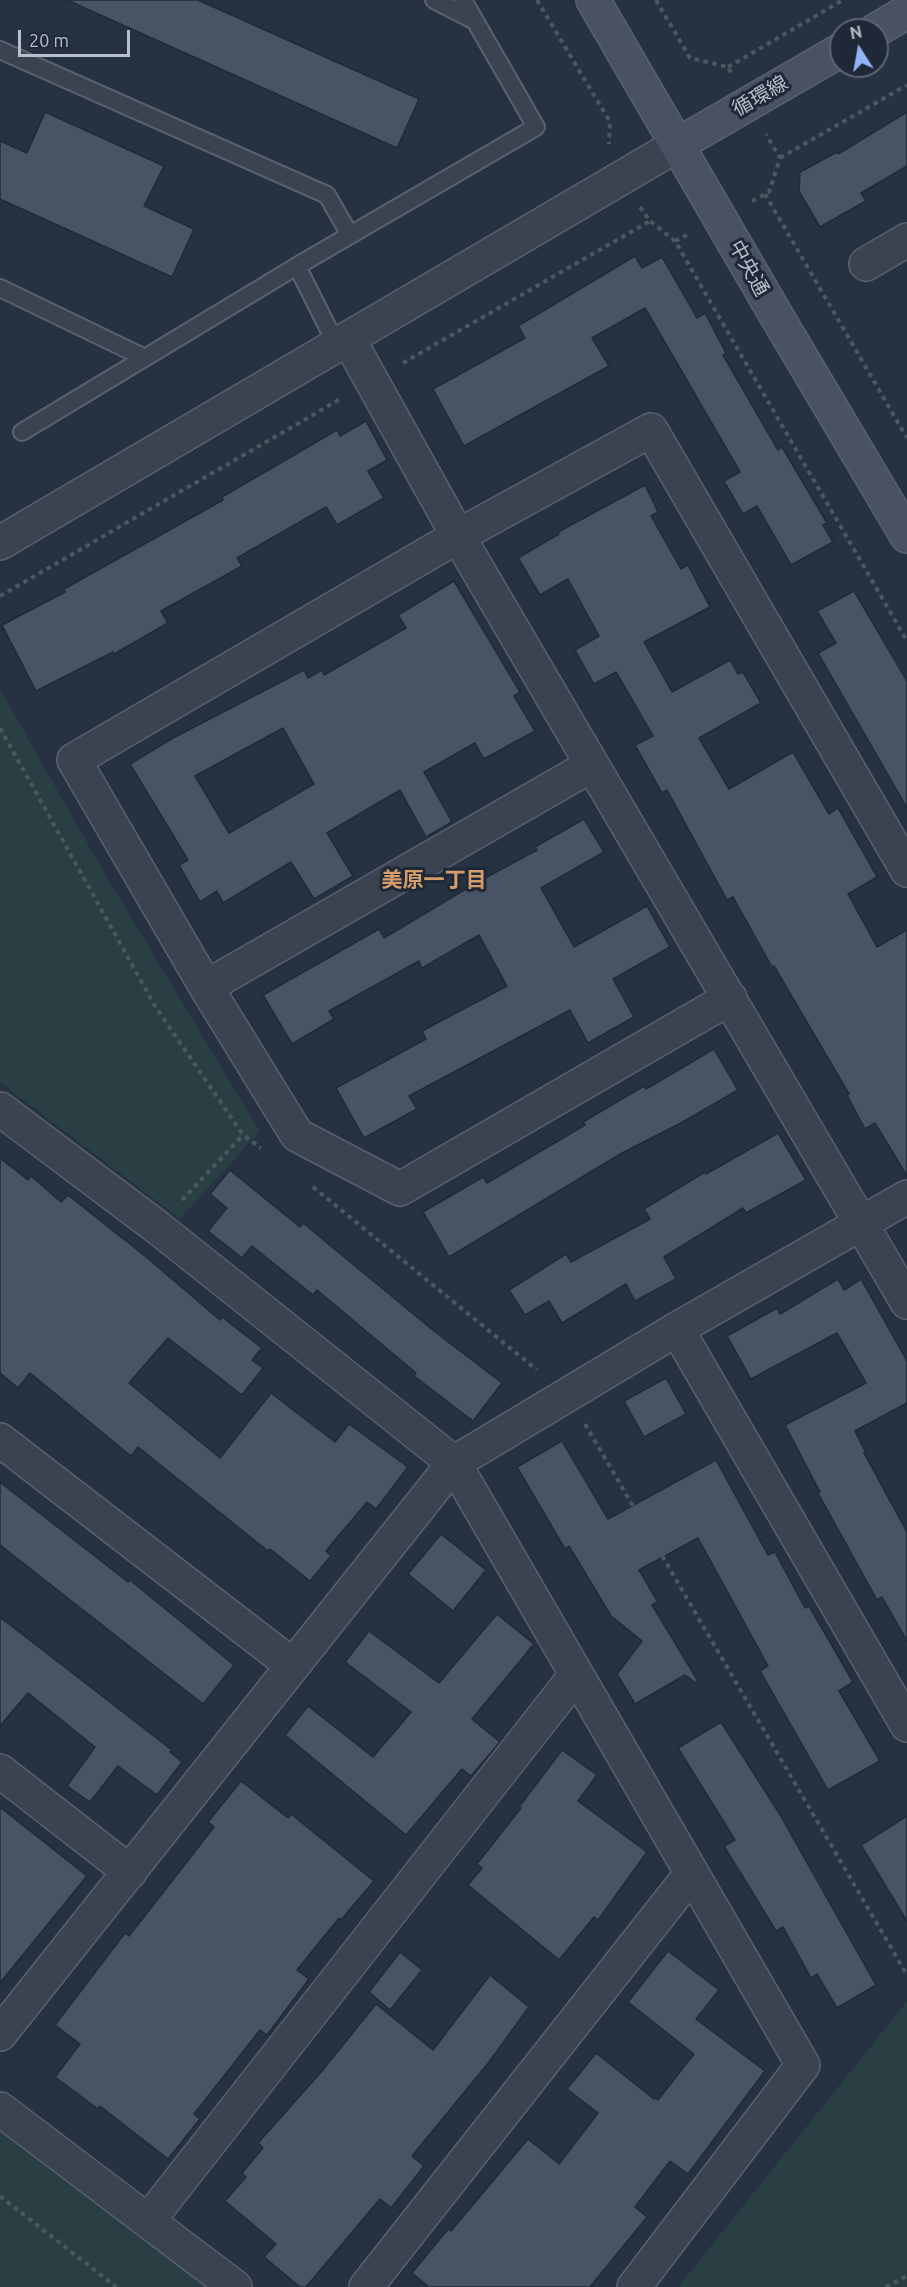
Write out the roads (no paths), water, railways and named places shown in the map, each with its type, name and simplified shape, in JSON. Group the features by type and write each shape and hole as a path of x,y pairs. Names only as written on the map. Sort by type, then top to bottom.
{"street":[{"name":"中央通","path":"593,0 679,144 776,315 903,521"},
{"path":"889,22 907,12"},
{"name":"循環線","path":"679,144 829,57"},
{"path":"0,543 679,144"},
{"path":"866,264 907,240"},
{"path":"343,343 372,381 458,536 907,1302"},
{"path":"730,998 400,1189 297,1135 206,987 74,760 458,536 651,430 907,870"},
{"path":"206,987 592,765"},
{"path":"0,1109 157,1227 454,1463 803,2065 634,2287"},
{"path":"0,2034 454,1463 677,1329 907,1197"},
{"path":"677,1329 907,1725"},
{"path":"0,1440 292,1665"},
{"path":"148,2221 576,1675"},
{"path":"0,1771 130,1872"},
{"path":"366,2287 692,1873"},
{"path":"0,2109 235,2287"}],"lane":[{"path":"434,0 474,21"},
{"path":"22,432 297,266 536,127 462,0"},
{"path":"0,50 327,195 350,235"},
{"path":"297,266 343,343"},
{"path":"0,288 146,358"}],"district":[{"name":"美原一丁目","path":"434,880"}]}
